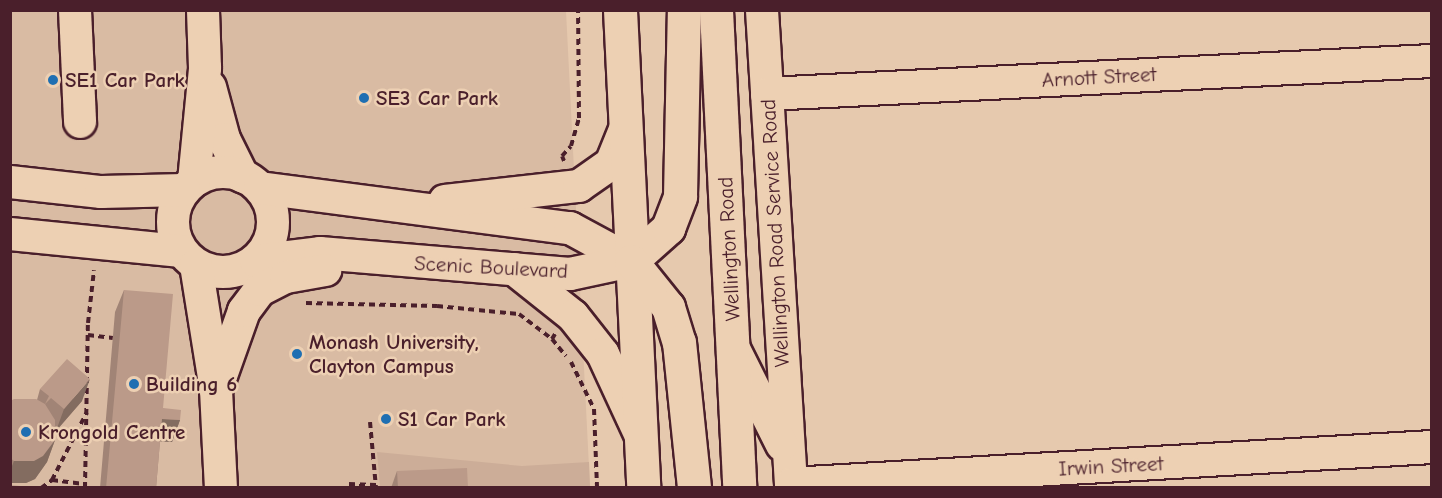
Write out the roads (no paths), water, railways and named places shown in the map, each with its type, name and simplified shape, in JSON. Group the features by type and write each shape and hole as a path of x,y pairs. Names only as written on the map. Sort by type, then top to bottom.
{"highway":[{"path":"620,10 643,488"},
{"path":"631,261 668,228 680,196 684,10"},
{"name":"Wellington Road","path":"716,10 739,488"},
{"path":"631,261 668,307 679,342 694,488"}],"street":[{"path":"75,10 80,122"},
{"path":"202,10 205,68 189,186 173,220 189,258 216,390 221,488"},
{"name":"Wellington Road Service Road","path":"762,10 790,476"},
{"name":"Arnott Street","path":"767,94 1431,61"},
{"path":"205,68 224,139 252,182 269,201 273,233 244,267 216,390"},
{"path":"394,207 579,186 612,164 626,130"},
{"path":"10,182 101,192 189,186 221,172 252,182"},
{"name":"Scenic Boulevard","path":"252,182 394,207 570,228 631,261"},
{"path":"10,234 189,258 213,272 244,267"},
{"name":"Scenic Boulevard","path":"244,267 320,253 380,261 570,274 631,261"},
{"path":"216,390 244,311 260,290 286,277 380,261"},
{"path":"514,269 573,316 603,354 640,434"},
{"name":"Wellington Road Service Road","path":"734,349 790,476"},
{"name":"Irwin Street","path":"790,476 1431,447"}],"place":[{"name":"SE1 Car Park","path":"53,80"},
{"name":"SE3 Car Park","path":"364,98"},
{"name":"Monash University, Clayton Campus","path":"297,354"},
{"name":"Building 6","path":"134,384"},
{"name":"S1 Car Park","path":"386,419"},
{"name":"Krongold Centre","path":"26,432"}]}
